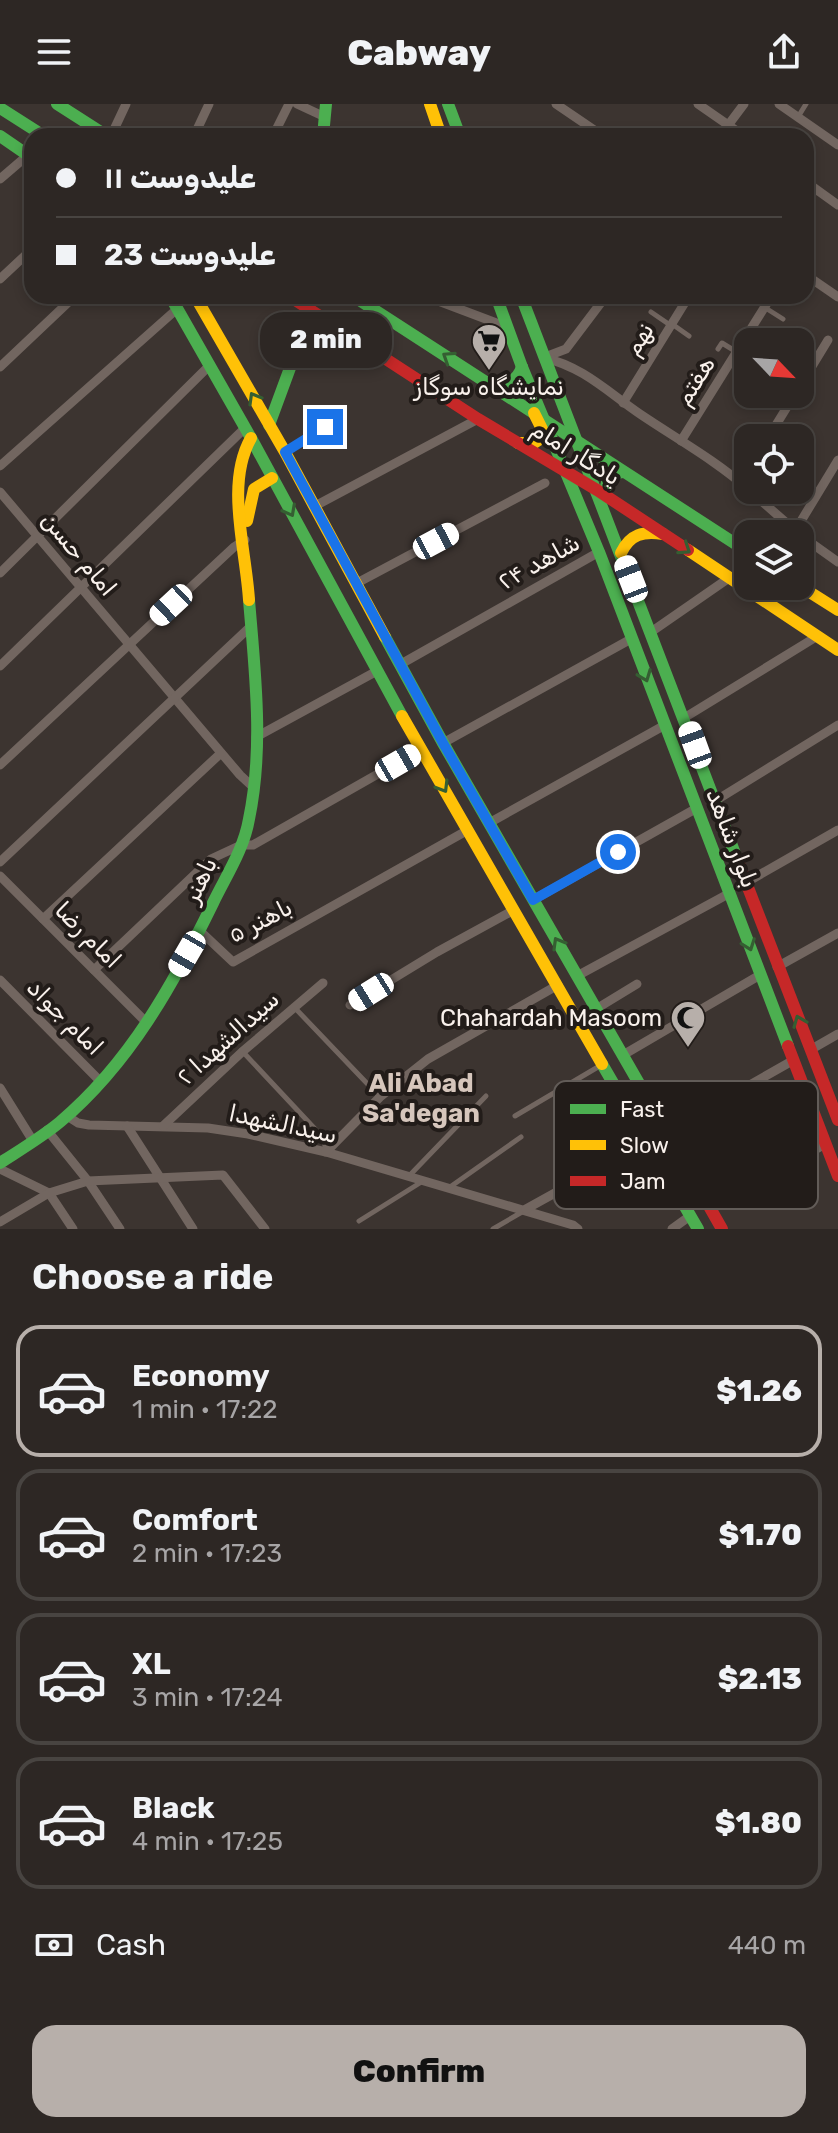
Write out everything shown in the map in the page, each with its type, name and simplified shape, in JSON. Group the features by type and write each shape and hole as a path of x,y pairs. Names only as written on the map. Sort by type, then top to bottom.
{"main road":[{"path":"57,104 96,128"},
{"path":"430,104 438,128"},
{"path":"448,104 457,128"},
{"path":"0,108 31,128"},
{"path":"0,136 24,152"},
{"path":"174,304 420,750 613,1081"},
{"path":"200,304 315,506 443,743 638,1081"},
{"name":"یادگار امام","path":"301,304 478,419 601,493 838,650"},
{"name":"یادگار امام","path":"365,304 734,543"},
{"name":"بلوار شاهد","path":"499,304 538,414 568,473 599,552 800,1081"},
{"name":"بلوار شاهد","path":"524,304 601,493 777,967 838,1120"},
{"path":"269,425 311,311"},
{"path":"492,385 509,384 521,374 522,367"},
{"path":"518,443 534,443 541,435 538,414"},
{"name":"باهنر","path":"0,1163 67,1116 128,1052 200,931 241,845 253,787 256,737 245,540 239,495 239,462 248,433"},
{"path":"601,493 608,477 623,472"},
{"name":"باهنر","path":"245,540 254,489 272,478"},
{"path":"621,553 625,542 632,536 643,532 663,534"},
{"path":"814,595 837,609"},
{"path":"485,859 504,848"},
{"name":"بلوار شاهد","path":"818,1126 838,1176"},
{"path":"686,1209 698,1229"},
{"path":"711,1209 721,1228"}],"street":[{"path":"113,128 126,104"},
{"path":"198,128 209,104"},
{"path":"277,128 289,104"},
{"path":"297,104 326,110"},
{"path":"556,104 591,128"},
{"path":"698,104 734,128"},
{"path":"726,128 744,104"},
{"path":"779,104 814,128"},
{"path":"814,128 838,145"},
{"path":"0,179 24,161"},
{"path":"814,188 838,205"},
{"path":"0,279 24,256"},
{"path":"814,280 838,297"},
{"path":"0,367 67,304"},
{"path":"446,304 507,327"},
{"path":"544,358 566,349 600,304"},
{"name":"نهم","path":"623,403 684,304"},
{"name":"هفتم","path":"753,328 765,304"},
{"path":"0,466 177,309"},
{"path":"814,363 828,340"},
{"path":"544,358 575,367 623,403 715,460 734,477"},
{"name":"هفتم","path":"681,441 734,361"},
{"path":"0,573 210,365"},
{"path":"315,506 478,419"},
{"path":"0,666 248,433"},
{"path":"805,520 838,460"},
{"path":"357,583 545,483"},
{"name":"امام حسن","path":"0,493 253,787"},
{"path":"765,504 783,520"},
{"path":"0,765 245,540"},
{"path":"814,545 838,562"},
{"name":"شاهد ۲۴","path":"401,664 599,552"},
{"path":"651,632 729,578"},
{"path":"0,862 250,627"},
{"path":"684,718 816,637"},
{"path":"443,743 631,639"},
{"path":"256,737 377,671"},
{"path":"489,823 665,725"},
{"path":"715,801 838,725"},
{"path":"94,970 211,859 241,845 253,845 420,750"},
{"path":"43,919 221,753"},
{"path":"533,900 697,808"},
{"name":"باهنر ۵","path":"200,931 233,962 468,830"},
{"path":"747,882 838,830"},
{"name":"امام رضا","path":"0,876 147,1023"},
{"path":"577,976 730,893"},
{"path":"350,1005 514,910"},
{"path":"777,967 838,933"},
{"path":"623,1055 760,975"},
{"name":"امام جواد","path":"0,980 101,1082"},
{"name":"سیدالشهدا ۲","path":"163,1126 242,1052 323,983"},
{"path":"596,1009 637,984"},
{"path":"326,1152 380,1097 428,1059 558,985"},
{"path":"810,1050 838,1034"},
{"path":"756,1081 792,1061"},
{"path":"0,1088 33,1141"},
{"name":"سیدالشهدا","path":"67,1116 89,1125 208,1128 248,1134 326,1152 526,1209 578,1229"},
{"path":"127,1126 193,1229"},
{"path":"47,1130 88,1181 120,1229"},
{"path":"818,1148 825,1144"},
{"path":"0,1169 49,1193 73,1229"},
{"path":"0,1222 49,1193 88,1181 223,1175 265,1229"},
{"path":"526,1209 554,1193"},
{"path":"672,1229 690,1216"}],"lane":[{"path":"798,117 806,104"},
{"path":"814,194 817,190"},
{"path":"767,304 783,319"},
{"path":"651,312 689,336"},
{"path":"718,349 722,343 734,347"},
{"path":"285,452 325,427"},
{"path":"293,1007 380,1097"},
{"path":"242,1052 316,1130 324,1141 326,1152"},
{"path":"574,1081 603,1064"},
{"path":"515,1116 554,1093"},
{"path":"408,1177 486,1096"},
{"path":"449,1187 521,1137"},
{"path":"359,1221 423,1181"},
{"path":"493,1229 526,1209"}],"traffic: fast":[{"path":"57,104 94,128"},
{"path":"324,128 326,104"},
{"path":"448,104 457,128"},
{"path":"0,108 31,128"},
{"path":"0,136 24,152"},
{"path":"175,304 402,716"},
{"path":"365,304 734,543"},
{"path":"499,304 599,552 788,1046"},
{"path":"524,304 737,859"},
{"path":"269,425 311,311"},
{"path":"492,385 510,382 522,367"},
{"path":"604,495 609,479 623,472"},
{"path":"0,1163 60,1122 85,1099 129,1048 166,992 239,852 247,830 256,765 257,710 249,600"},
{"path":"385,637 638,1081"},
{"path":"602,1064 612,1081"},
{"path":"686,1209 698,1229"}],"traffic: slow":[{"path":"430,104 438,128"},
{"path":"200,304 285,452 385,637"},
{"path":"518,443 534,443 540,439 542,429 534,413"},
{"path":"249,600 238,496 243,456 251,438"},
{"path":"247,521 254,489 272,478"},
{"path":"621,553 638,535 663,534"},
{"path":"688,550 838,650"},
{"path":"814,595 838,610"},
{"path":"402,716 602,1064"}],"traffic: jam":[{"path":"301,304 688,550"},
{"path":"737,859 838,1120"},
{"path":"788,1046 801,1081"},
{"path":"818,1124 838,1176"},
{"path":"711,1209 722,1229"}],"place":[{"name":"نمایشگاه سوگاز","path":"489,372"},
{"name":"Chahardah Masoom","path":"688,1049"}],"district":[{"name":"Ali Abad Sa'degan","path":"421,1098"}],"route":[{"path":"325,427 285,452 443,743 533,900 618,852"}]}
